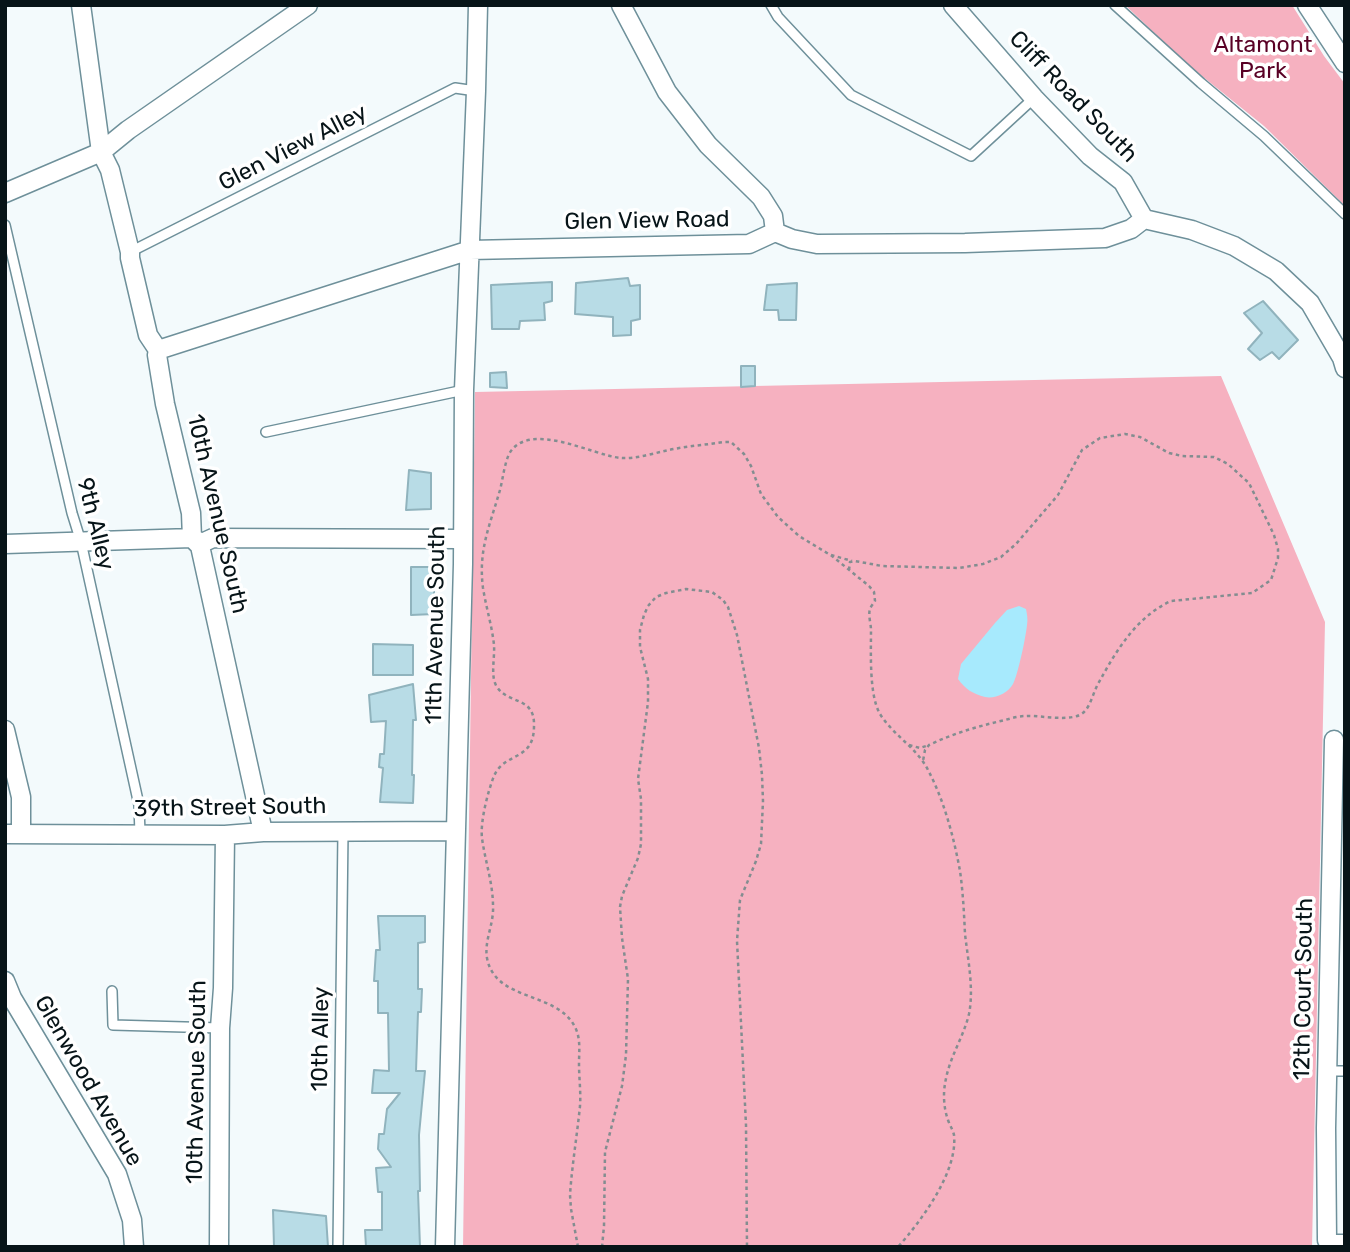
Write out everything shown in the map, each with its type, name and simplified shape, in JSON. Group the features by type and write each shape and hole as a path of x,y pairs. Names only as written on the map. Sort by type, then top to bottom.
{"street":[{"path":"5,193 100,152 308,5"},
{"name":"11th Avenue South","path":"445,1247 463,539 464,390 478,5"},
{"path":"621,5 667,92 708,145 761,197 773,216 775,232 817,244 1105,239 1130,229 1144,219 1192,230 1234,246 1276,271 1310,303 1345,368"},
{"name":"Cliff Road South","path":"953,5 1034,98 1090,156 1123,182 1144,219"},
{"path":"1307,5 1345,64"},
{"name":"10th Avenue South","path":"83,6 100,152 110,170 148,334 158,350 165,404 191,513 192,538 200,546 263,832"},
{"name":"Glen View Road","path":"158,350 470,250 749,244 775,232"},
{"path":"5,544 192,538 202,543 213,538 463,539"},
{"path":"5,730 21,797 13,834"},
{"name":"12th Court South","path":"1334,740 1336,1071 1327,1240 1333,1244 1345,1244"},
{"name":"39th Street South","path":"13,834 225,835 263,832 455,831"},
{"name":"10th Avenue South","path":"219,1247 220,1028 225,835"},
{"name":"Glenwood Avenue","path":"5,981 12,998 117,1174 132,1220 134,1247"}],"lane":[{"path":"771,5 778,17 851,95 971,156 1034,98"},
{"path":"1115,5 1264,136 1345,214"},
{"name":"Glen View Alley","path":"130,252 455,88 476,91"},
{"name":"9th Alley","path":"5,225 81,542 139,805 140,834"},
{"path":"266,432 464,390"},
{"name":"10th Alley","path":"338,1247 343,831"},
{"path":"111,991 113,1025 220,1028"}],"path":[{"path":"828,554 853,562 882,566 959,568 983,564 1001,557 1016,544 1058,495 1082,450 1100,438 1125,434 1140,437 1169,453 1214,457 1228,464 1248,483 1274,535 1278,558 1271,580 1252,593 1171,601 1145,617 1130,632 1096,686 1085,712 1077,717 1025,716 968,729 919,748 905,743"},
{"path":"578,1247 570,1195 580,1104 578,1036 574,1026 558,1009 501,983 494,975 486,948 493,905 482,823 495,775 507,761 522,754 529,747 533,739 534,717 531,710 519,700 508,697 496,687 494,646 483,589 483,547 507,458 512,448 531,440 571,443 621,458 731,442 744,454 761,494 778,517 874,592 875,601 870,608 874,697 879,712 923,761 938,794 960,870 969,975 969,1012 953,1053 944,1087 945,1105 953,1132 951,1158 937,1194 898,1247"},
{"path":"849,570 850,562 853,562"},
{"path":"602,1247 605,1152 622,1086 626,1055 628,979 620,907 622,895 638,858 640,844 641,799 638,779 648,702 648,679 640,647 640,630 648,606 656,597 686,589 712,592 728,607 737,635 762,775 761,844 740,900 737,942 746,1125 747,1247"},
{"path":"923,761 929,745"}],"green space":[{"name":"Altamont Park","path":"1125,5 1292,5 1345,84 1345,206 1264,126 1187,64"},
{"path":"1221,376 1325,622 1312,1247 463,1247 475,392"}],"water":[{"path":"1019,606 1026,609 1027,623 1022,655 1013,684 1005,693 993,697 973,693 958,679 961,664 1007,610"}],"building":[{"path":"628,278 630,286 640,285 640,319 631,321 631,335 613,336 613,317 575,314 576,283"},
{"path":"552,282 552,301 544,303 545,320 520,321 519,329 492,329 491,285"},
{"path":"797,283 796,320 779,320 778,310 764,310 767,285"},
{"path":"1263,301 1298,340 1279,359 1272,352 1260,360 1248,349 1262,333 1244,313"},
{"path":"741,366 755,366 755,386 741,387"},
{"path":"506,372 507,388 490,387 490,373"},
{"path":"409,470 431,473 431,509 406,510"},
{"path":"411,567 434,567 434,614 411,615"},
{"path":"373,644 413,645 413,675 373,675"},
{"path":"413,684 416,720 413,720 413,803 380,802 383,768 379,767 380,754 384,754 386,721 371,722 369,695"},
{"path":"378,916 425,916 425,942 418,943 418,989 422,989 421,1012 418,1012 416,1071 425,1071 419,1135 420,1247 366,1247 365,1230 382,1230 382,1192 378,1192 376,1168 391,1167 378,1149 379,1134 384,1134 387,1109 400,1093 372,1093 374,1070 389,1071 388,1013 378,1013 378,981 374,981 376,950 380,950"},
{"path":"273,1210 326,1216 328,1247 274,1247"}]}
